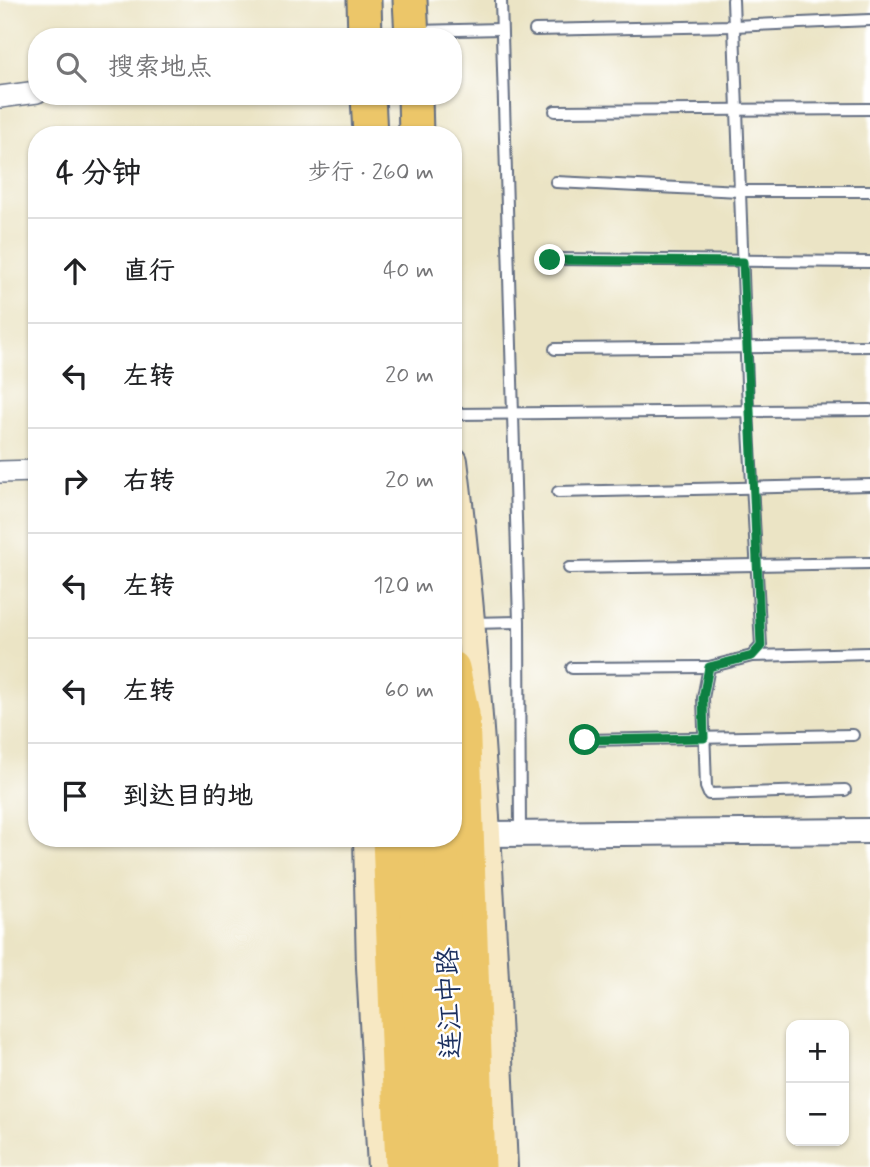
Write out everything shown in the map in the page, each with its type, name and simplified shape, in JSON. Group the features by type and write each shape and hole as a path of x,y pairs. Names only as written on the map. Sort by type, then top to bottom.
{"highway":[{"path":"364,0 365,28"},
{"path":"368,105 370,126"},
{"path":"415,105 416,126"},
{"path":"462,709 479,1167"},
{"path":"389,847 402,1167"},
{"name":"连江中路","path":"414,847 426,1167"},
{"name":"连江中路","path":"441,847 455,1167"}],"main road":[{"path":"462,542 487,834 503,1167"},
{"path":"368,847 371,967 382,1167"}],"street":[{"path":"0,97 28,93"},
{"path":"0,472 28,471"},
{"path":"487,834 870,831"}],"lane":[{"path":"501,0 519,622 520,834"},
{"path":"733,0 748,411 761,646 752,656"},
{"path":"535,30 870,20"},
{"path":"412,23 501,29"},
{"path":"555,111 870,109"},
{"path":"556,182 740,191 870,191"},
{"path":"550,260 870,262"},
{"path":"555,349 746,345 870,346"},
{"path":"462,414 870,410"},
{"path":"558,492 870,485"},
{"path":"569,568 870,563"},
{"path":"471,623 519,622"},
{"path":"572,668 709,667 752,656 870,653"},
{"path":"709,667 703,698 706,787 709,794 845,790"},
{"path":"585,740 853,734"}],"route":[{"path":"550,260 743,262 761,646 752,656 709,667 703,698 704,738 585,740"}]}
